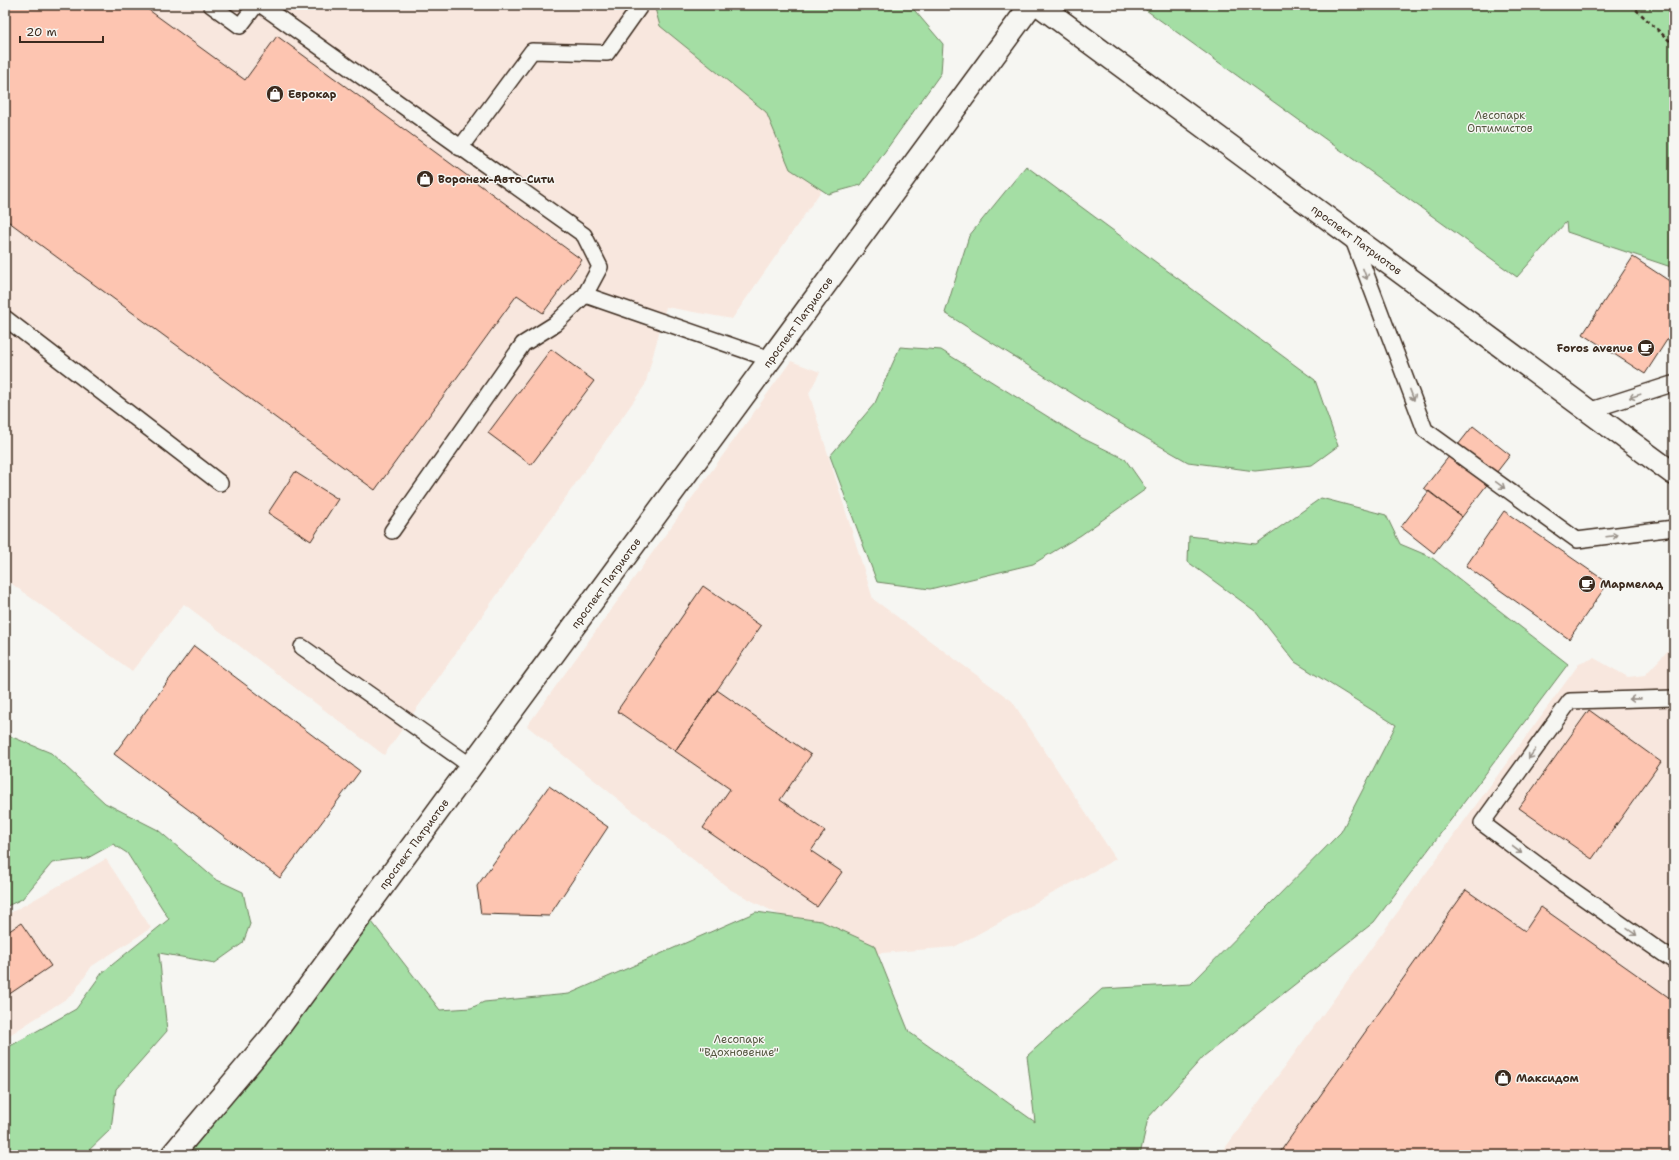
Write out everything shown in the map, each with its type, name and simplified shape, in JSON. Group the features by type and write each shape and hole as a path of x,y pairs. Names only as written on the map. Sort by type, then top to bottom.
{"main road":[{"name":"проспект Патриотов","path":"172,1155 274,1034 1031,5"},
{"name":"проспект Патриотов","path":"1039,5 1674,474"}],"lane":[{"path":"211,5 240,26 256,5"},
{"path":"261,5 584,235 600,267 585,295 555,324 523,344 392,531"},
{"path":"460,148 532,51 607,52 641,5"},
{"path":"1352,237 1425,430 1577,540 1674,528"},
{"path":"585,295 770,359"},
{"path":"5,318 220,483"},
{"path":"1588,411 1672,384 1674,386"},
{"path":"302,647 471,766"},
{"path":"1674,698 1570,701 1482,824 1561,882 1674,961"}],"path":[{"path":"1631,5 1674,45"}],"shaded area":[{"path":"5,5 696,5 846,155 732,319 666,307 645,385 384,755 184,604 132,671 5,579"},
{"path":"791,361 820,372 809,393 873,599 1012,701 1116,859 954,947 858,955 731,890 527,726"},
{"path":"1674,644 1674,1155 1220,1155 1579,664 1594,658 1628,677 1645,675"},
{"path":"106,859 151,928 92,966 72,995 5,1038 5,916"}],"green space":[{"path":"654,5 910,5 943,44 941,73 861,185 828,194 790,169 766,112 660,26"},
{"name":"Лесопарк Оптимистов","path":"1139,5 1674,5 1674,268 1567,232 1566,222 1517,277"},
{"path":"1026,166 1315,380 1338,446 1312,465 1255,471 1188,462 1111,418 945,313 969,236"},
{"path":"900,347 941,350 1082,438 1125,459 1146,489 1081,535 1033,564 930,589 877,582 830,456 875,403"},
{"name":"Лесопарк \"Вдохновение\"","path":"1321,498 1386,515 1400,544 1431,557 1568,664 1374,922 1204,1056 1148,1118 1140,1155 189,1155 201,1137 372,922 440,1010 471,1008 484,1002 569,994 756,912 821,921 874,945 909,1032 1035,1122 1027,1056 1102,989 1191,984 1341,832 1396,725 1295,662 1255,611 1188,562 1189,536 1256,544"},
{"path":"5,734 51,753 105,803 158,830 215,879 243,892 250,924 243,943 215,963 159,953 167,1031 116,1089 111,1129 84,1155 5,1155 5,1049 76,1009 102,973 169,919 127,853 113,844 86,859 52,863 22,899 5,907"}],"building":[{"path":"5,5 142,5 245,80 277,36 582,260 543,313 517,295 375,490 5,219"},
{"path":"1633,257 1674,284 1674,329 1645,374 1583,334"},
{"path":"551,349 594,381 531,465 488,433"},
{"path":"1473,426 1510,455 1462,517 1424,488"},
{"path":"295,472 338,499 311,541 268,513"},
{"path":"1429,491 1462,517 1434,553 1401,527"},
{"path":"1504,511 1608,583 1569,639 1466,566"},
{"path":"703,586 761,626 675,751 617,711"},
{"path":"194,646 360,771 280,878 114,754"},
{"path":"717,690 811,755 780,800 825,831 811,851 842,872 817,907 703,828 730,789 675,751"},
{"path":"1589,710 1661,762 1592,859 1519,808"},
{"path":"549,786 608,827 549,916 481,914 477,886"},
{"name":"Максидом","path":"1466,890 1525,931 1541,907 1674,1001 1674,1155 1278,1155"},
{"path":"21,923 51,966 5,997 5,934"}],"place":[{"name":"Еврокар","path":"275,94"},
{"name":"Воронеж-Авто-Сити","path":"425,179"},
{"name":"Foros avenue","path":"1646,348"},
{"name":"Мармелад","path":"1587,584"},
{"name":"Максидом","path":"1503,1078"}]}
